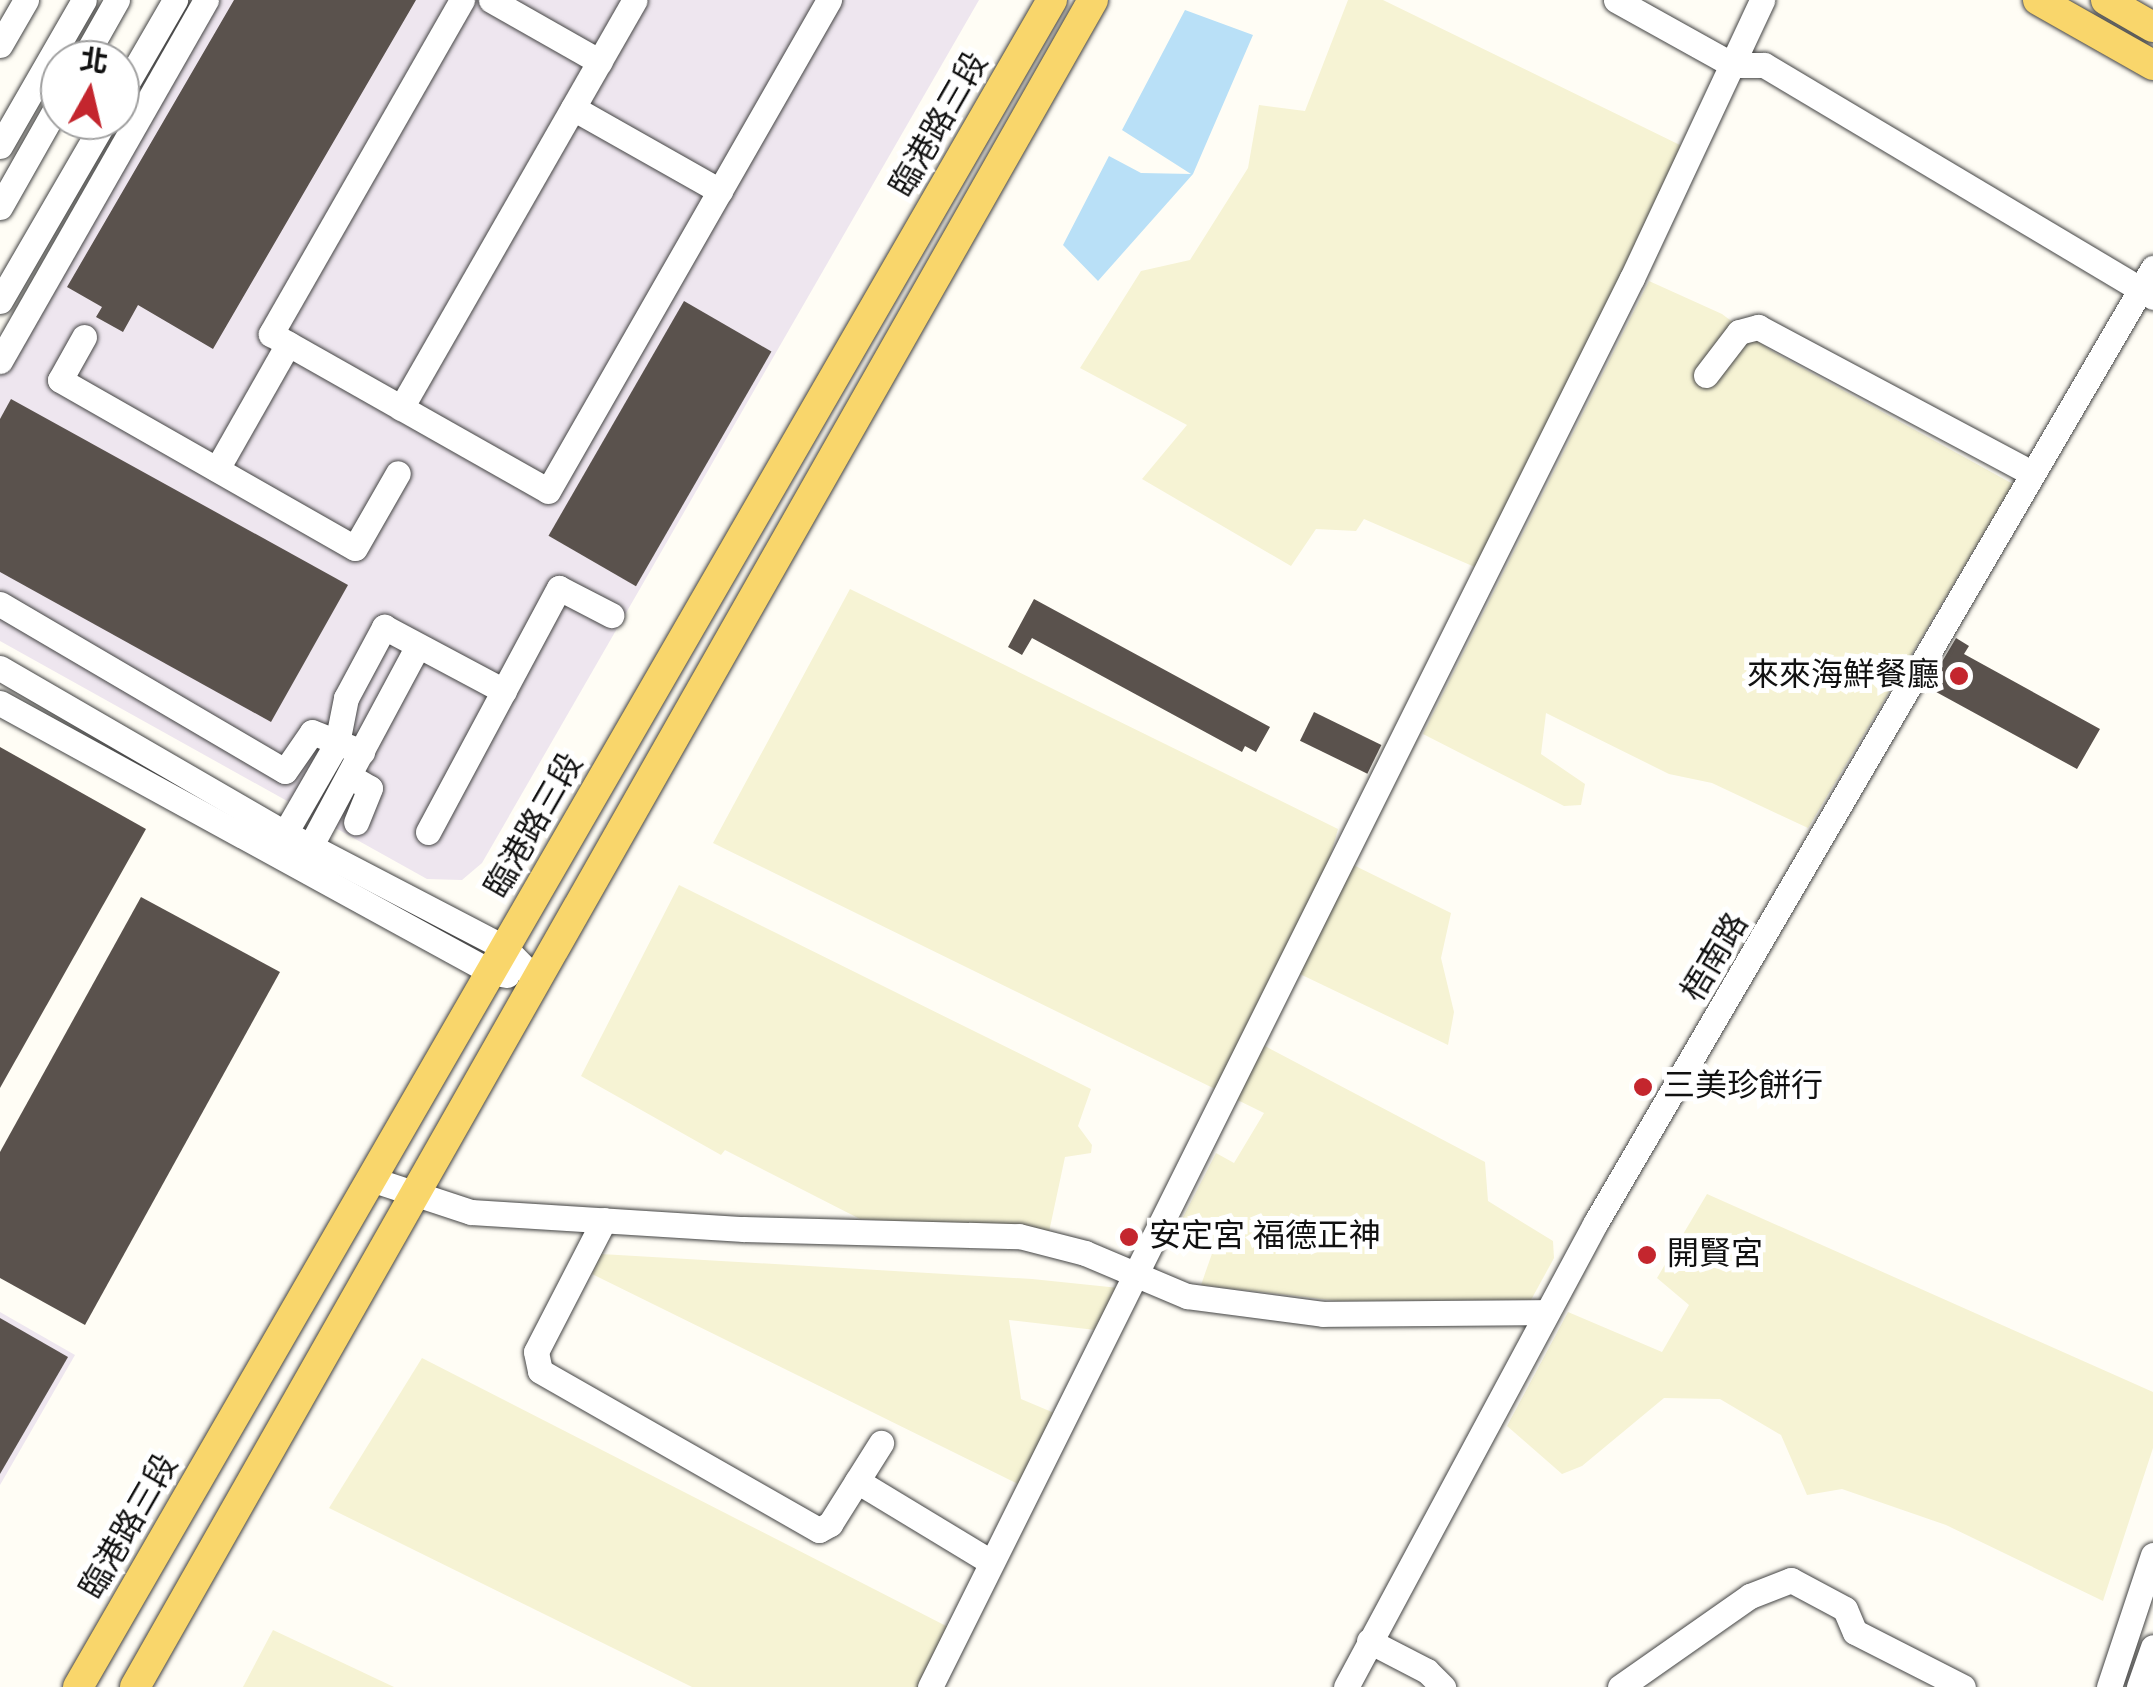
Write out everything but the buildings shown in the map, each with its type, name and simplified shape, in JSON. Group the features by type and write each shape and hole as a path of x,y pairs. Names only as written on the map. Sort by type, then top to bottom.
{"main road":[{"name":"臨港路三段","path":"78,1687 1052,0"},
{"path":"135,1687 1093,0"},
{"path":"2038,0 2153,65"},
{"path":"2106,0 2153,27"}],"street":[{"path":"0,45 26,0"},
{"path":"0,146 84,0"},
{"path":"95,40 118,0"},
{"path":"140,60 175,0"},
{"path":"0,360 206,0"},
{"path":"462,0 271,334 548,491 828,0"},
{"path":"491,0 600,62"},
{"path":"402,408 635,0"},
{"path":"1616,0 1734,66 1764,65 2149,285"},
{"path":"930,1687 1734,66 1762,0"},
{"path":"573,108 720,190"},
{"path":"0,206 40,136"},
{"path":"0,302 94,140"},
{"name":"梧南路","path":"1346,1687 1547,1312 2029,472 2149,285"},
{"path":"1706,375 1738,332 1758,327 2029,472"},
{"path":"84,337 60,380 355,548 398,473"},
{"path":"217,470 288,344"},
{"path":"428,832 558,588 611,615"},
{"path":"0,604 285,771 312,732 362,752"},
{"path":"285,834 337,743 346,698 384,628 504,691"},
{"path":"310,847 418,646"},
{"path":"0,668 498,960"},
{"path":"0,703 536,980"},
{"path":"349,776 370,788 356,822"},
{"path":"371,1179 414,1197 471,1212 1019,1236 1085,1252 1133,1277 1188,1296 1323,1314 1547,1312"},
{"path":"604,1220 536,1352 540,1371 808,1527 830,1524 881,1443"},
{"path":"858,1481 992,1562"},
{"path":"2109,1687 2153,1555"},
{"path":"1620,1687 1750,1596 1791,1580 1845,1609 1855,1632 1962,1687"},
{"path":"1370,1641 1427,1671 1443,1687"},
{"path":"2139,1687 2153,1647"}],"shaded area":[{"path":"218,0 979,0 482,863 462,880 427,879 0,641 0,375"},
{"path":"1348,0 1383,0 1684,147 1477,568 1364,519 1356,531 1316,529 1291,566 1142,479 1187,425 1080,368 1141,271 1190,260 1248,168 1259,105 1305,111"},
{"path":"1649,281 1722,314 1770,350 2013,484 1808,828 1712,783 1669,774 1546,713 1541,754 1585,784 1581,805 1564,806 1423,734"},
{"path":"850,589 1338,829 1331,854 1451,913 1441,958 1454,1012 1448,1045 1279,964 1246,1036 1485,1162 1488,1201 1553,1241 1554,1258 1531,1300 1338,1301 1201,1285 1215,1245 1177,1229 1216,1153 1234,1163 1264,1113 713,843"},
{"path":"679,885 1091,1089 1078,1126 1092,1145 1091,1153 1065,1157 1049,1232 860,1219 725,1150 721,1155 581,1076"},
{"path":"1707,1194 2153,1392 2153,1448 2103,1601 1946,1525 1842,1489 1807,1495 1781,1435 1720,1399 1664,1398 1582,1466 1562,1474 1507,1426 1568,1312 1662,1352 1689,1305 1657,1278"},
{"path":"601,1254 1032,1279 1119,1288 1104,1331 1009,1320 1021,1399 1059,1415 1022,1486 592,1274"},
{"path":"0,1312 75,1355 0,1485"},
{"path":"422,1358 952,1629 922,1687 692,1687 329,1508"},
{"path":"273,1630 394,1687 243,1687"}],"water":[{"path":"1185,10 1253,35 1193,174 1098,281 1063,245 1109,156 1141,173 1191,174 1122,130"}],"place":[{"name":"來來海鮮餐廳","path":"1959,676"},
{"name":"三美珍餅行","path":"1643,1087"},
{"name":"安定宮 福德正神","path":"1129,1237"},
{"name":"開賢宮","path":"1647,1255"}]}
